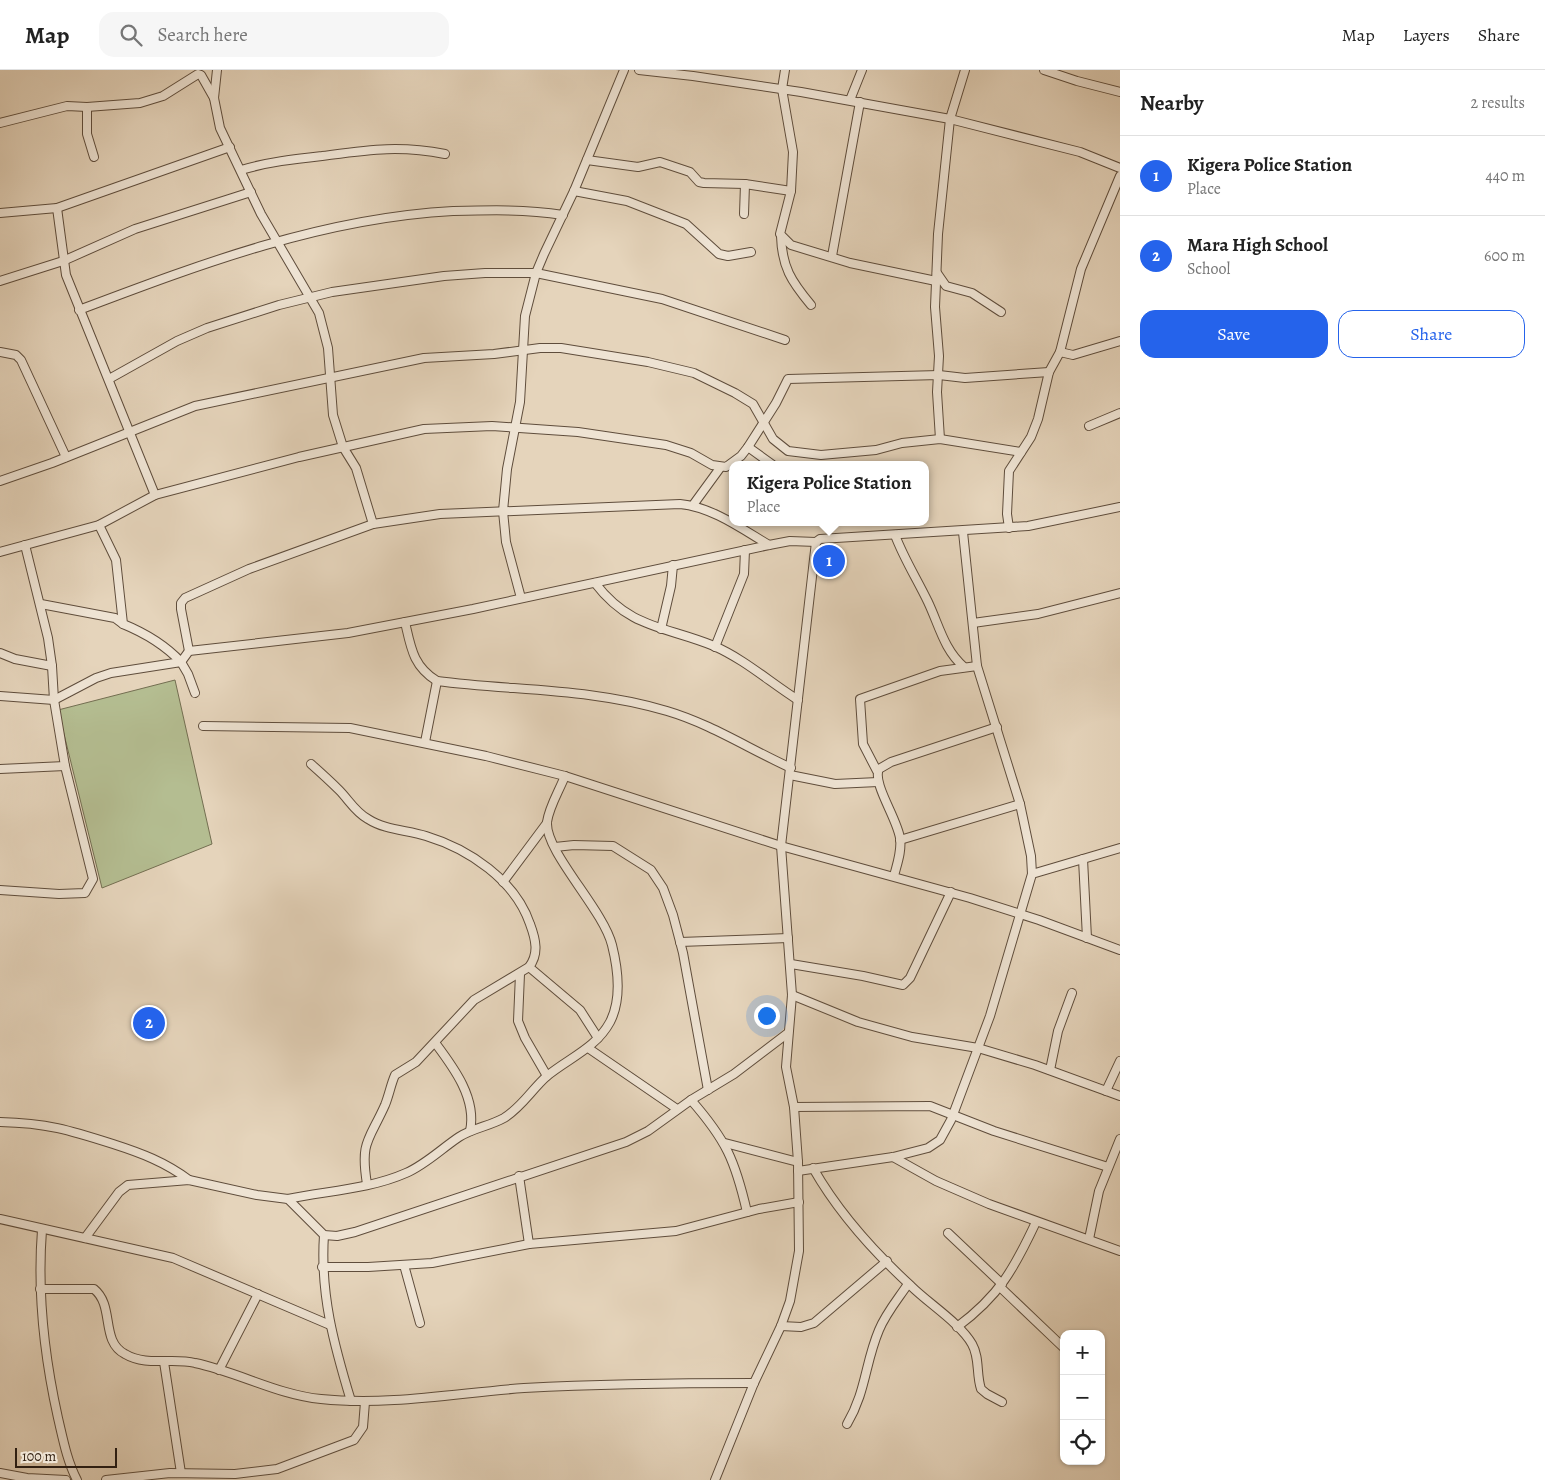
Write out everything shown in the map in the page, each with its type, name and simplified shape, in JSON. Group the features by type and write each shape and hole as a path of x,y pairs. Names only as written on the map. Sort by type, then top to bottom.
{"street":[{"path":"217,70 214,98 220,128 242,170 250,192 276,241 310,296 325,331 333,415 343,447 356,468 373,524"},
{"path":"520,598 509,559 504,511 507,469 516,427 522,382 521,351 525,316 536,273 574,191 624,70"},
{"path":"639,70 782,89 950,119 1065,148 1120,168"},
{"path":"785,70 782,89 794,152 791,191 780,234 782,258 792,280 811,305"},
{"path":"850,100 862,70"},
{"path":"940,439 936,322 938,234 950,119 965,70"},
{"path":"1044,70 1120,92"},
{"path":"0,123 58,108 130,105 151,100 198,74 201,75 214,98"},
{"path":"832,256 860,102"},
{"path":"87,107 87,134 94,157"},
{"path":"0,213 57,208 230,146"},
{"path":"242,170 270,162 378,148 414,148 445,154"},
{"path":"587,160 638,167 660,162 690,172 699,182 745,184 791,191"},
{"path":"1009,528 1007,484 1010,471 1031,437 1038,419 1049,372 1060,352 1081,269 1120,176"},
{"path":"744,214 745,184"},
{"path":"574,191 627,201 686,224 718,254 728,256 751,252"},
{"path":"0,281 63,261 135,229 250,192"},
{"path":"57,208 63,261 79,310 131,432 155,495"},
{"path":"79,310 207,262 276,241 355,223 420,213 509,209 563,215"},
{"path":"780,234 791,245 850,263 936,281"},
{"path":"109,379 160,349 198,332 310,296 444,276 536,273 682,304 785,340"},
{"path":"937,273 946,286 972,293 1000,312"},
{"path":"1060,352 1073,355 1120,342"},
{"path":"0,481 195,406 433,356 521,351 540,348 561,348 678,368 706,378 753,404 773,439 788,451 821,455 876,450 902,444 940,439 1021,452"},
{"path":"0,352 16,355 21,360 66,457"},
{"path":"735,461 748,447 765,422 788,379 939,375 965,378 1049,372"},
{"path":"1089,426 1120,413"},
{"path":"0,552 99,524 155,495 343,447 424,429 466,426 516,427 578,432 666,445 691,453 720,468"},
{"path":"748,447 767,461"},
{"path":"693,505 720,468 729,466"},
{"path":"0,696 54,700 96,678 111,673 181,662 189,651 181,610 181,603 184,598 249,569 373,524 440,514 693,505 729,523"},
{"path":"189,651 348,633 595,583 769,544 790,541 816,542 820,539 1009,528 1061,521 1120,507"},
{"path":"99,524 116,560 123,624"},
{"path":"734,526 769,544"},
{"path":"725,1143 798,1166 814,1168 893,1157 933,1145 943,1136 954,1113 978,1048 1022,914 1032,874 1031,856 1020,804 977,666 963,532"},
{"path":"895,535 905,562 933,612 946,646 954,659 964,667"},
{"path":"715,1480 754,1383 781,1326 795,1280 799,1251 798,1166 794,1107 786,1066 792,995 781,846 816,542"},
{"path":"0,890 85,893 93,879 65,766 54,700 52,666 41,604 25,545"},
{"path":"715,647 744,574 745,550"},
{"path":"661,629 666,611 673,566"},
{"path":"595,583 622,612 661,629 715,647 798,700"},
{"path":"973,623 1047,613 1120,593"},
{"path":"41,604 115,618 123,624 149,635 181,662 195,693"},
{"path":"405,622 416,662 424,673 437,682 564,690 666,710 703,724 791,772 835,784 878,782"},
{"path":"0,653 15,659 52,666"},
{"path":"894,876 900,840 892,811 878,782 877,771 863,744 859,700 920,677 977,666"},
{"path":"424,742 437,682"},
{"path":"203,726 350,728 424,742 565,776 781,846 951,892 1022,914 1120,950"},
{"path":"877,771 891,762 997,727"},
{"path":"311,764 340,790 354,809 368,820 384,827 403,830 448,844 474,858 503,882 524,908 534,937 534,960 529,967 474,1000 436,1044 416,1062 395,1075 387,1100 366,1145 364,1156 367,1184"},
{"path":"0,769 65,766"},
{"path":"503,882 547,823 549,812 565,776"},
{"path":"900,840 1020,804"},
{"path":"84,1238 119,1192 128,1185 189,1180 257,1195 288,1198 367,1184 405,1174 470,1131 504,1118 518,1107 547,1076 588,1048 610,1023 615,1009 618,990 611,943 602,921 555,847 547,823"},
{"path":"555,847 613,846 650,870 663,888 680,942 708,1090"},
{"path":"1032,874 1120,848"},
{"path":"1083,859 1087,938"},
{"path":"791,964 903,985 910,978 951,892"},
{"path":"680,942 788,938"},
{"path":"529,967 580,1010 587,1018 598,1038"},
{"path":"520,974 518,1021 525,1038 547,1076"},
{"path":"1050,1070 1058,1031 1072,993"},
{"path":"792,995 858,1022 887,1031 978,1048 1050,1070 1120,1096"},
{"path":"288,1198 324,1235 337,1236 355,1232 519,1176 599,1153 648,1131 677,1109 734,1074 788,1033"},
{"path":"436,1044 458,1076 466,1093 472,1114 470,1131"},
{"path":"588,1048 677,1109"},
{"path":"1106,1091 1120,1062"},
{"path":"691,1100 725,1143 736,1168 747,1212"},
{"path":"794,1107 909,1104 930,1106 954,1113 994,1131 1108,1167"},
{"path":"0,1122 36,1123 85,1134 160,1160 189,1180"},
{"path":"1089,1239 1095,1204 1120,1139"},
{"path":"893,1157 936,1180 1036,1222 1120,1251"},
{"path":"814,1168 846,1216 908,1284 957,1327 972,1343 981,1389 1002,1402"},
{"path":"519,1176 529,1244"},
{"path":"322,1267 404,1265 457,1260 529,1244 676,1231 747,1212 799,1202"},
{"path":"0,1219 42,1230 174,1258 330,1325"},
{"path":"957,1327 984,1306 1001,1286 1014,1268 1036,1222"},
{"path":"42,1230 40,1289 42,1322 53,1391 67,1453 77,1480"},
{"path":"948,1233 1060,1344"},
{"path":"324,1235 322,1267 330,1325 351,1401"},
{"path":"781,1326 801,1327 814,1323 887,1261"},
{"path":"404,1265 420,1323"},
{"path":"847,1424 860,1402 866,1369 880,1328 908,1284"},
{"path":"40,1289 94,1289 103,1299 110,1334 118,1350 137,1359 164,1362 183,1361 220,1370 299,1397 365,1402 525,1388 754,1383"},
{"path":"220,1370 258,1294"},
{"path":"164,1362 181,1473"},
{"path":"106,1480 181,1473 258,1473 294,1464 354,1440 360,1435 363,1427 365,1402"},
{"path":"0,1473 27,1479 66,1480"}],"green space":[{"path":"175,680 212,844 102,888 58,710"}],"place":[{"name":"Kigera Police Station","path":"829,561"},
{"name":"Mara High School","path":"149,1023"}]}
